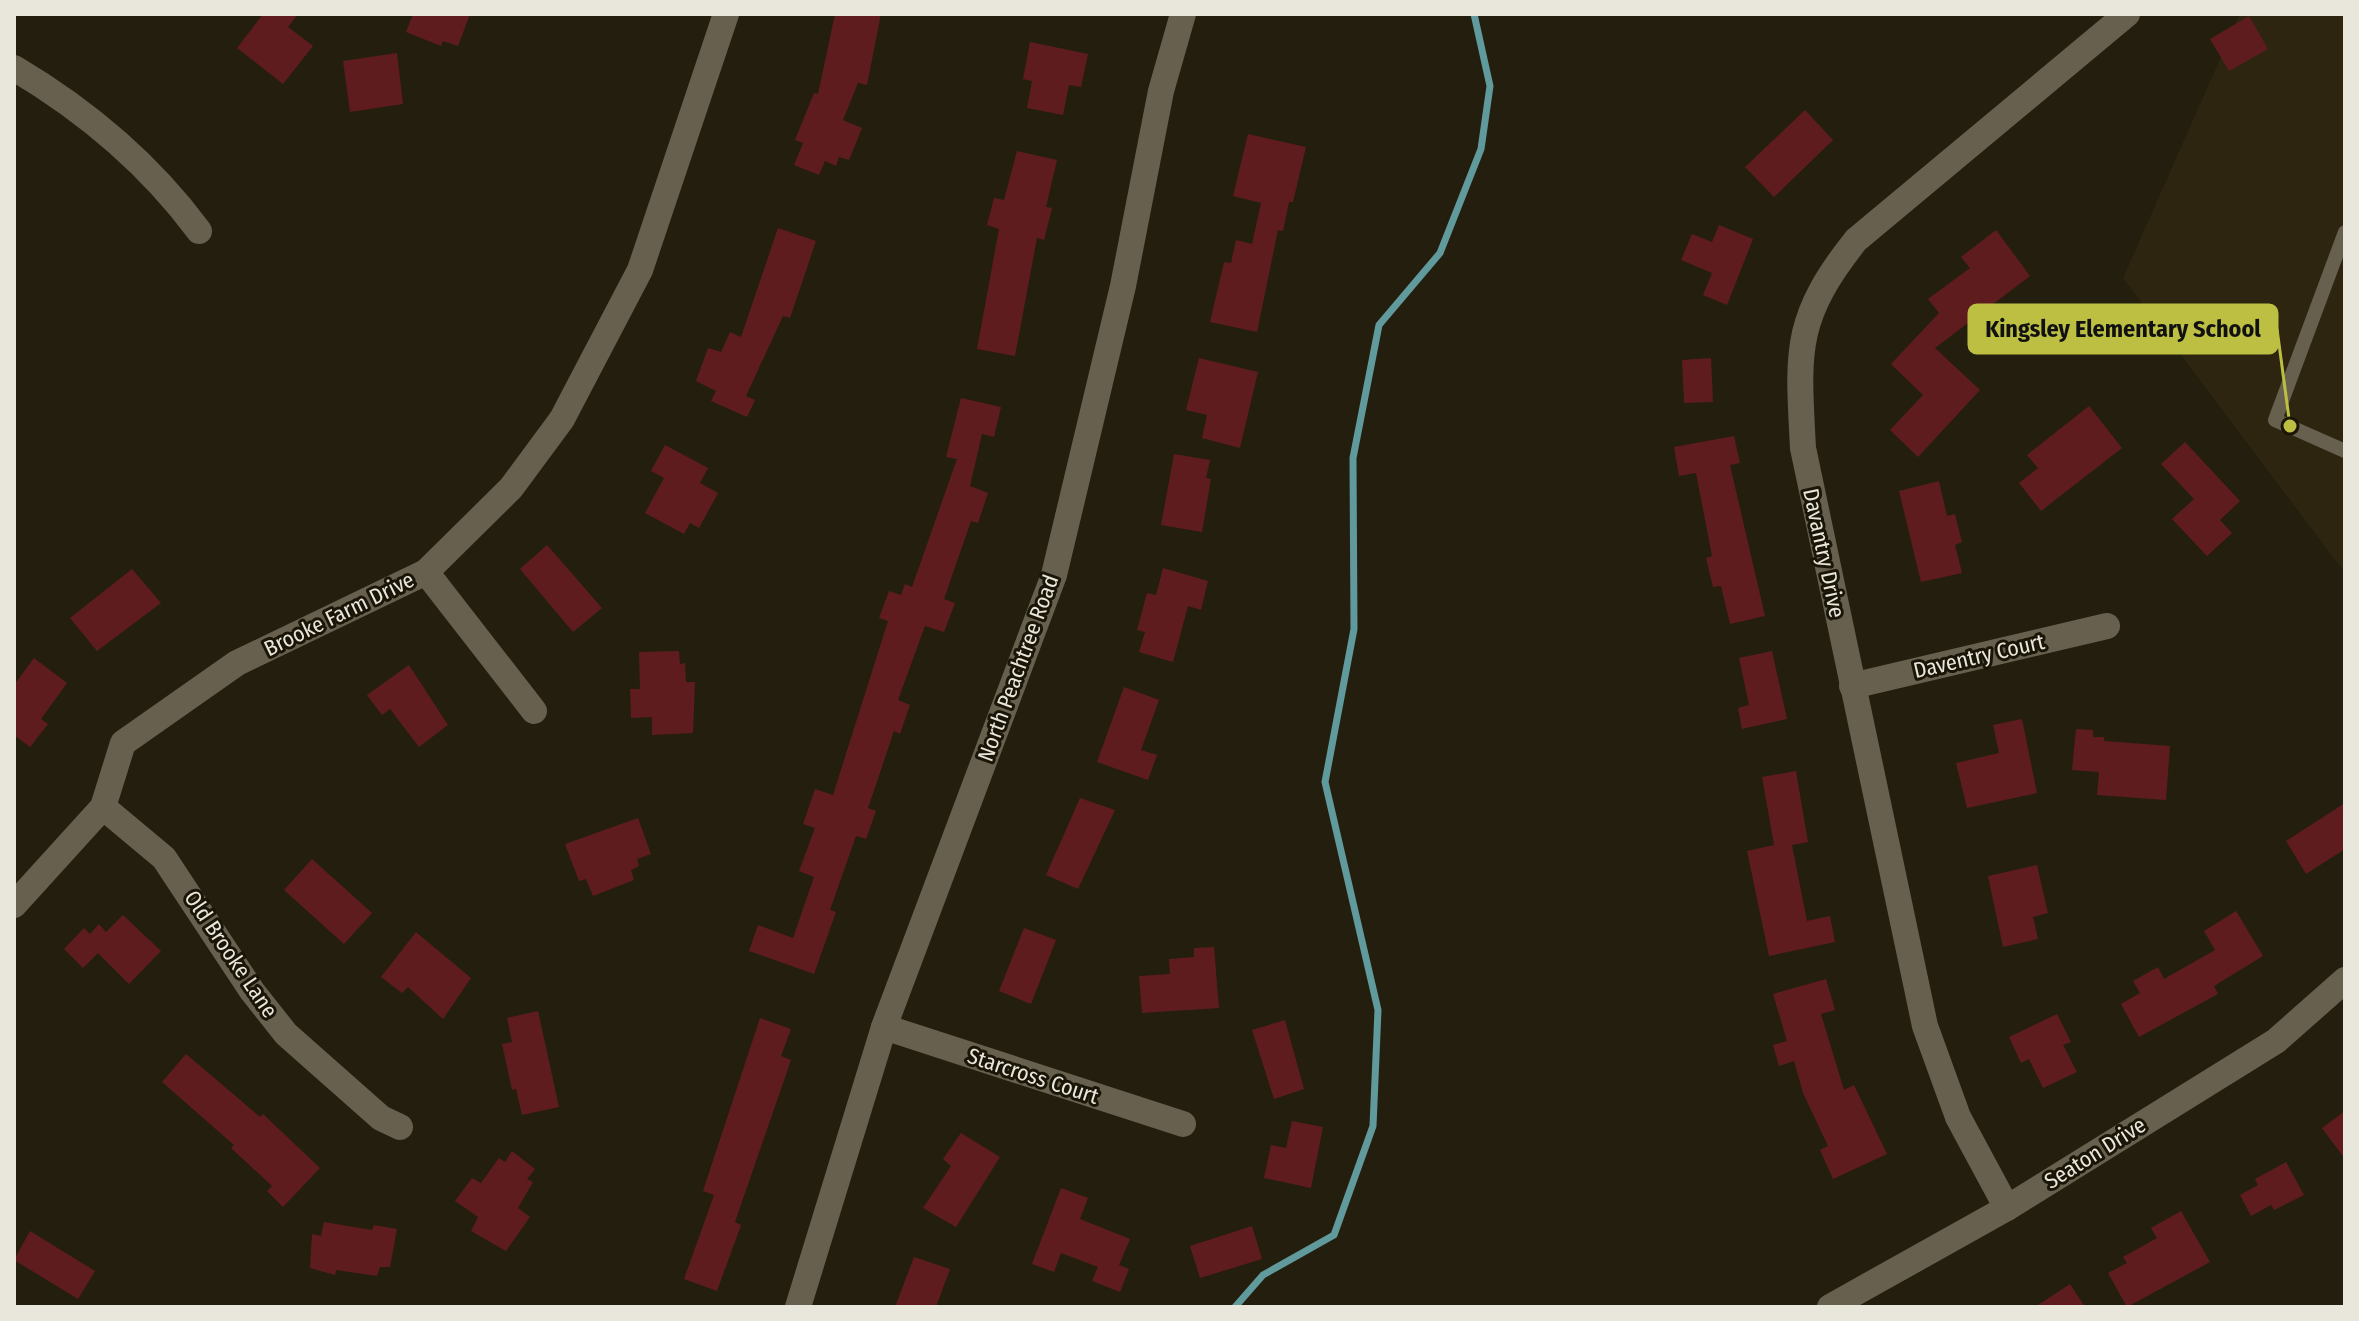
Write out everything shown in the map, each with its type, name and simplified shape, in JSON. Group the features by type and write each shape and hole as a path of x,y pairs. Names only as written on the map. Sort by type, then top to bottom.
{"street":[{"name":"Brooke Farm Drive","path":"14,905 103,807 123,743 237,663 426,572 511,488 562,419 640,270 726,14"},
{"name":"North Peachtree Road","path":"798,1307 884,1027 1054,575 1123,286 1161,91 1183,14"},
{"name":"Davantry Drive","path":"2007,1208 1958,1117 1925,1026 1803,448 1799,364 1810,308 1831,271 1856,240 2127,14"},
{"path":"14,68 113,139 167,187 199,231"},
{"path":"426,572 534,711"},
{"name":"Daventry Court","path":"1852,686 2107,626"},
{"name":"Old Brooke Lane","path":"103,807 164,858 252,991 286,1034 381,1118 400,1127"},
{"name":"Seaton Drive","path":"1830,1307 2007,1208 2276,1041 2345,980"},
{"name":"Starcross Court","path":"884,1027 1183,1124"}],"lane":[{"path":"2345,232 2275,420 2345,451"}],"shaded area":[{"path":"2240,14 2345,14 2345,573 2123,278"}],"building":[{"path":"263,14 298,14 288,27 313,46 283,84 237,48"},
{"path":"413,14 470,14 458,46 443,41 441,46 406,32"},
{"path":"835,14 881,14 867,85 858,83 843,120 862,128 849,160 839,157 836,166 825,161 819,175 794,165 803,143 795,140 814,93 818,94"},
{"path":"2249,16 2268,49 2229,71 2210,39"},
{"path":"1030,42 1088,54 1081,87 1069,85 1063,115 1027,108 1032,81 1023,79"},
{"path":"397,53 403,104 350,112 343,61"},
{"path":"1805,110 1833,140 1774,197 1745,167"},
{"path":"1248,134 1306,147 1293,202 1289,202 1283,231 1278,230 1257,332 1210,322 1224,262 1231,263 1236,240 1252,244 1261,203 1233,196"},
{"path":"1017,151 1057,160 1046,207 1052,208 1044,240 1037,238 1015,356 977,349 999,229 987,225 994,198 1004,200"},
{"path":"1719,225 1753,239 1727,305 1703,295 1712,273 1681,260 1692,234 1712,242"},
{"path":"778,228 816,241 790,318 783,316 746,396 755,400 747,417 711,401 716,391 696,381 708,348 721,352 730,332 741,337"},
{"path":"1996,230 2030,276 1935,348 1980,390 1918,457 1890,430 1923,395 1891,364 1939,313 1928,299 1970,268 1961,257"},
{"path":"1199,358 1258,372 1240,448 1202,438 1207,415 1186,410"},
{"path":"1711,358 1713,402 1684,403 1682,360"},
{"path":"961,398 1001,407 994,437 982,434 970,486 988,493 978,523 971,521 944,599 955,603 944,632 925,626 898,700 910,705 900,734 894,731 868,808 876,811 866,839 856,836 830,910 836,912 814,974 749,951 758,925 793,938 814,877 799,871 815,828 803,824 815,789 833,795 888,621 879,618 889,591 901,595 905,584 912,587 957,459 946,457"},
{"path":"2089,406 2122,448 2041,511 2019,483 2038,468 2027,455"},
{"path":"1734,436 1740,463 1730,465 1765,616 1730,624 1721,586 1713,587 1706,558 1712,556 1696,473 1679,476 1674,447"},
{"path":"2185,442 2240,501 2220,520 2232,533 2207,556 2172,519 2194,499 2161,464"},
{"path":"665,445 708,468 700,483 718,493 699,528 690,523 684,534 645,513 664,478 651,471"},
{"path":"1174,454 1210,460 1206,478 1211,479 1202,532 1161,525"},
{"path":"1939,481 1947,516 1955,514 1962,542 1955,545 1962,573 1921,582 1899,491"},
{"path":"547,545 602,608 573,632 520,569"},
{"path":"1163,568 1208,581 1201,610 1188,606 1173,662 1139,652 1145,632 1137,630 1147,593 1156,595"},
{"path":"132,569 161,603 97,651 70,618"},
{"path":"679,651 680,664 685,663 686,682 695,682 693,733 652,735 652,717 631,718 630,689 640,689 639,652"},
{"path":"1772,651 1787,719 1742,729 1738,708 1749,705 1739,658"},
{"path":"34,658 67,683 41,719 48,724 30,747 14,735 14,685"},
{"path":"409,665 448,725 419,747 390,709 382,715 367,695"},
{"path":"1124,687 1159,700 1141,750 1157,755 1148,780 1097,762"},
{"path":"2022,719 2037,793 1967,808 1956,763 1999,753 1993,725"},
{"path":"2076,729 2093,730 2093,737 2104,737 2104,741 2170,746 2166,800 2097,795 2099,772 2072,770"},
{"path":"1796,771 1808,842 1792,845 1807,921 1830,916 1835,942 1769,956 1747,851 1774,845 1762,777"},
{"path":"1080,798 1115,810 1078,889 1046,875"},
{"path":"2345,803 2345,849 2306,874 2286,841"},
{"path":"638,818 651,854 637,859 639,866 631,870 634,880 593,896 586,879 579,881 565,844"},
{"path":"312,859 372,913 344,944 284,890"},
{"path":"2037,865 2048,913 2033,917 2038,939 2003,947 1988,876"},
{"path":"2236,911 2263,956 2214,986 2218,994 2139,1037 2121,1004 2140,993 2133,981 2158,967 2164,979 2215,950 2204,931"},
{"path":"123,915 161,951 129,984 98,953 83,968 64,949 84,928 90,934 99,924 106,932"},
{"path":"1024,928 1056,940 1031,1004 999,991"},
{"path":"416,932 471,978 443,1019 408,987 402,993 381,977"},
{"path":"1214,947 1219,1008 1142,1013 1139,976 1170,974 1169,959 1194,957 1194,948"},
{"path":"1826,979 1835,1010 1821,1014 1844,1090 1854,1085 1887,1154 1833,1179 1820,1150 1828,1146 1803,1093 1794,1061 1779,1066 1773,1045 1787,1041 1773,994"},
{"path":"538,1011 559,1107 522,1115 516,1089 512,1090 502,1044 512,1042 507,1018"},
{"path":"2057,1014 2071,1042 2063,1045 2077,1072 2043,1088 2029,1059 2021,1063 2009,1037"},
{"path":"760,1018 791,1029 781,1056 791,1060 735,1222 741,1225 717,1291 684,1279 714,1195 703,1191"},
{"path":"1285,1020 1304,1089 1274,1099 1252,1030"},
{"path":"186,1054 260,1117 263,1114 320,1168 283,1207 267,1191 272,1186 231,1148 234,1145 162,1082"},
{"path":"2345,1111 2345,1159 2322,1128"},
{"path":"1292,1121 1323,1127 1311,1188 1264,1178 1271,1145 1286,1148"},
{"path":"961,1133 1000,1157 956,1227 923,1208 951,1166 943,1159"},
{"path":"512,1151 535,1169 527,1179 533,1182 518,1208 530,1217 506,1251 471,1231 478,1217 455,1201 472,1178 481,1183 499,1158 505,1162"},
{"path":"2286,1162 2304,1195 2274,1210 2271,1205 2251,1216 2240,1195 2258,1185 2255,1179"},
{"path":"1061,1188 1088,1198 1080,1219 1130,1239 1119,1265 1129,1269 1120,1292 1092,1281 1098,1267 1061,1253 1054,1272 1032,1264"},
{"path":"2181,1211 2210,1262 2127,1307 2108,1273 2127,1263 2123,1257 2157,1238 2151,1228"},
{"path":"324,1222 372,1230 374,1225 397,1229 390,1267 380,1267 377,1276 336,1270 335,1275 310,1268 312,1234 321,1236"},
{"path":"1252,1226 1262,1259 1200,1278 1190,1246"},
{"path":"30,1231 95,1271 78,1299 14,1260"},
{"path":"914,1257 950,1269 936,1307 895,1307"},
{"path":"2070,1284 2085,1307 2035,1307"}],"waterway":[{"path":"1235,1307 1263,1275 1334,1235 1373,1126 1378,1010 1325,782 1354,629 1353,458 1379,325 1440,253 1481,149 1490,86 1474,14"}],"place":[{"name":"Kingsley Elementary School","path":"2290,426"}]}
